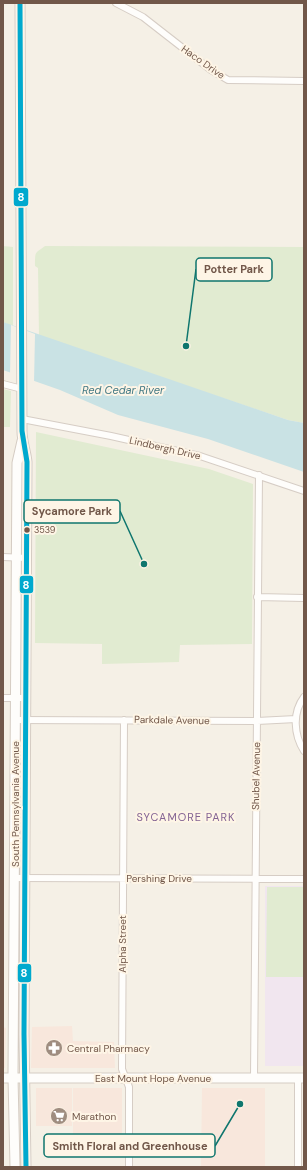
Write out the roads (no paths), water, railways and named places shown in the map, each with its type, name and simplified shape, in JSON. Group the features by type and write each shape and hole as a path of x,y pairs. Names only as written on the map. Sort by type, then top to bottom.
{"main road":[{"name":"South Pennsylvania Avenue","path":"15,1167 13,1078 16,558 17,463 22,441 23,330 20,3"},
{"name":"South Pennsylvania Avenue","path":"22,441 26,450 27,462 24,1077 26,1167"},
{"name":"East Mount Hope Avenue","path":"3,1078 301,1078"}],"street":[{"name":"Haco Drive","path":"116,3 143,16 211,70 228,80 304,81"},
{"path":"3,384 22,385"},
{"name":"Lindbergh Drive","path":"22,419 185,452 304,491"},
{"name":"Shubel Avenue","path":"254,1078 259,475"},
{"path":"3,558 27,558"},
{"path":"257,597 304,598"},
{"path":"304,697 298,707 296,720 298,737 304,751"},
{"path":"3,698 26,698"},
{"name":"Parkdale Avenue","path":"15,720 296,720"},
{"name":"Alpha Street","path":"124,720 122,1069 129,1087 129,1167"},
{"name":"Pershing Drive","path":"14,878 304,879"},
{"path":"298,1167 301,1078"}],"water":[{"name":"Red Cedar River","path":"3,322 288,420 304,423 304,472 208,439 118,415 60,390 3,370"}],"place":[{"name":"Potter Park","path":"186,346"},
{"name":"3539","path":"27,530"},
{"name":"Sycamore Park","path":"144,564"},
{"name":"Central Pharmacy","path":"54,1048"},
{"name":"Smith Floral and Greenhouse","path":"240,1104"},
{"name":"Marathon","path":"59,1116"}],"district":[{"name":"SYCAMORE PARK","path":"186,817"}]}
